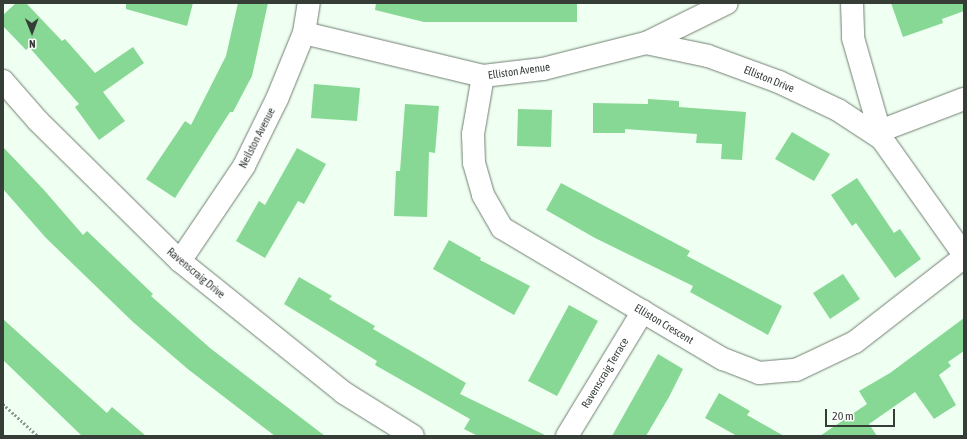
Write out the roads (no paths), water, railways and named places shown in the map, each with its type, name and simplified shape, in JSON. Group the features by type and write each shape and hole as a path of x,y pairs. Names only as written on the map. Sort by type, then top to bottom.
{"street":[{"name":"Neilston Avenue","path":"180,261 244,166 277,99 304,33 309,3"},
{"name":"Elliston Avenue","path":"304,33 482,76 543,69 646,43 727,3"},
{"name":"Elliston Drive","path":"852,3 853,38 881,135 964,256"},
{"name":"Elliston Drive","path":"646,43 708,56 779,82 838,110 881,135"},
{"name":"Elliston Crescent","path":"482,76 473,134 474,163 483,195 492,215 502,228 723,359 759,372 796,370 854,342 964,256"},
{"name":"Ravenscraig Drive","path":"3,81 38,121 180,261 344,393 413,436"},
{"path":"881,135 964,99"},
{"name":"Ravenscraig Terrace","path":"567,436 643,311"}]}
